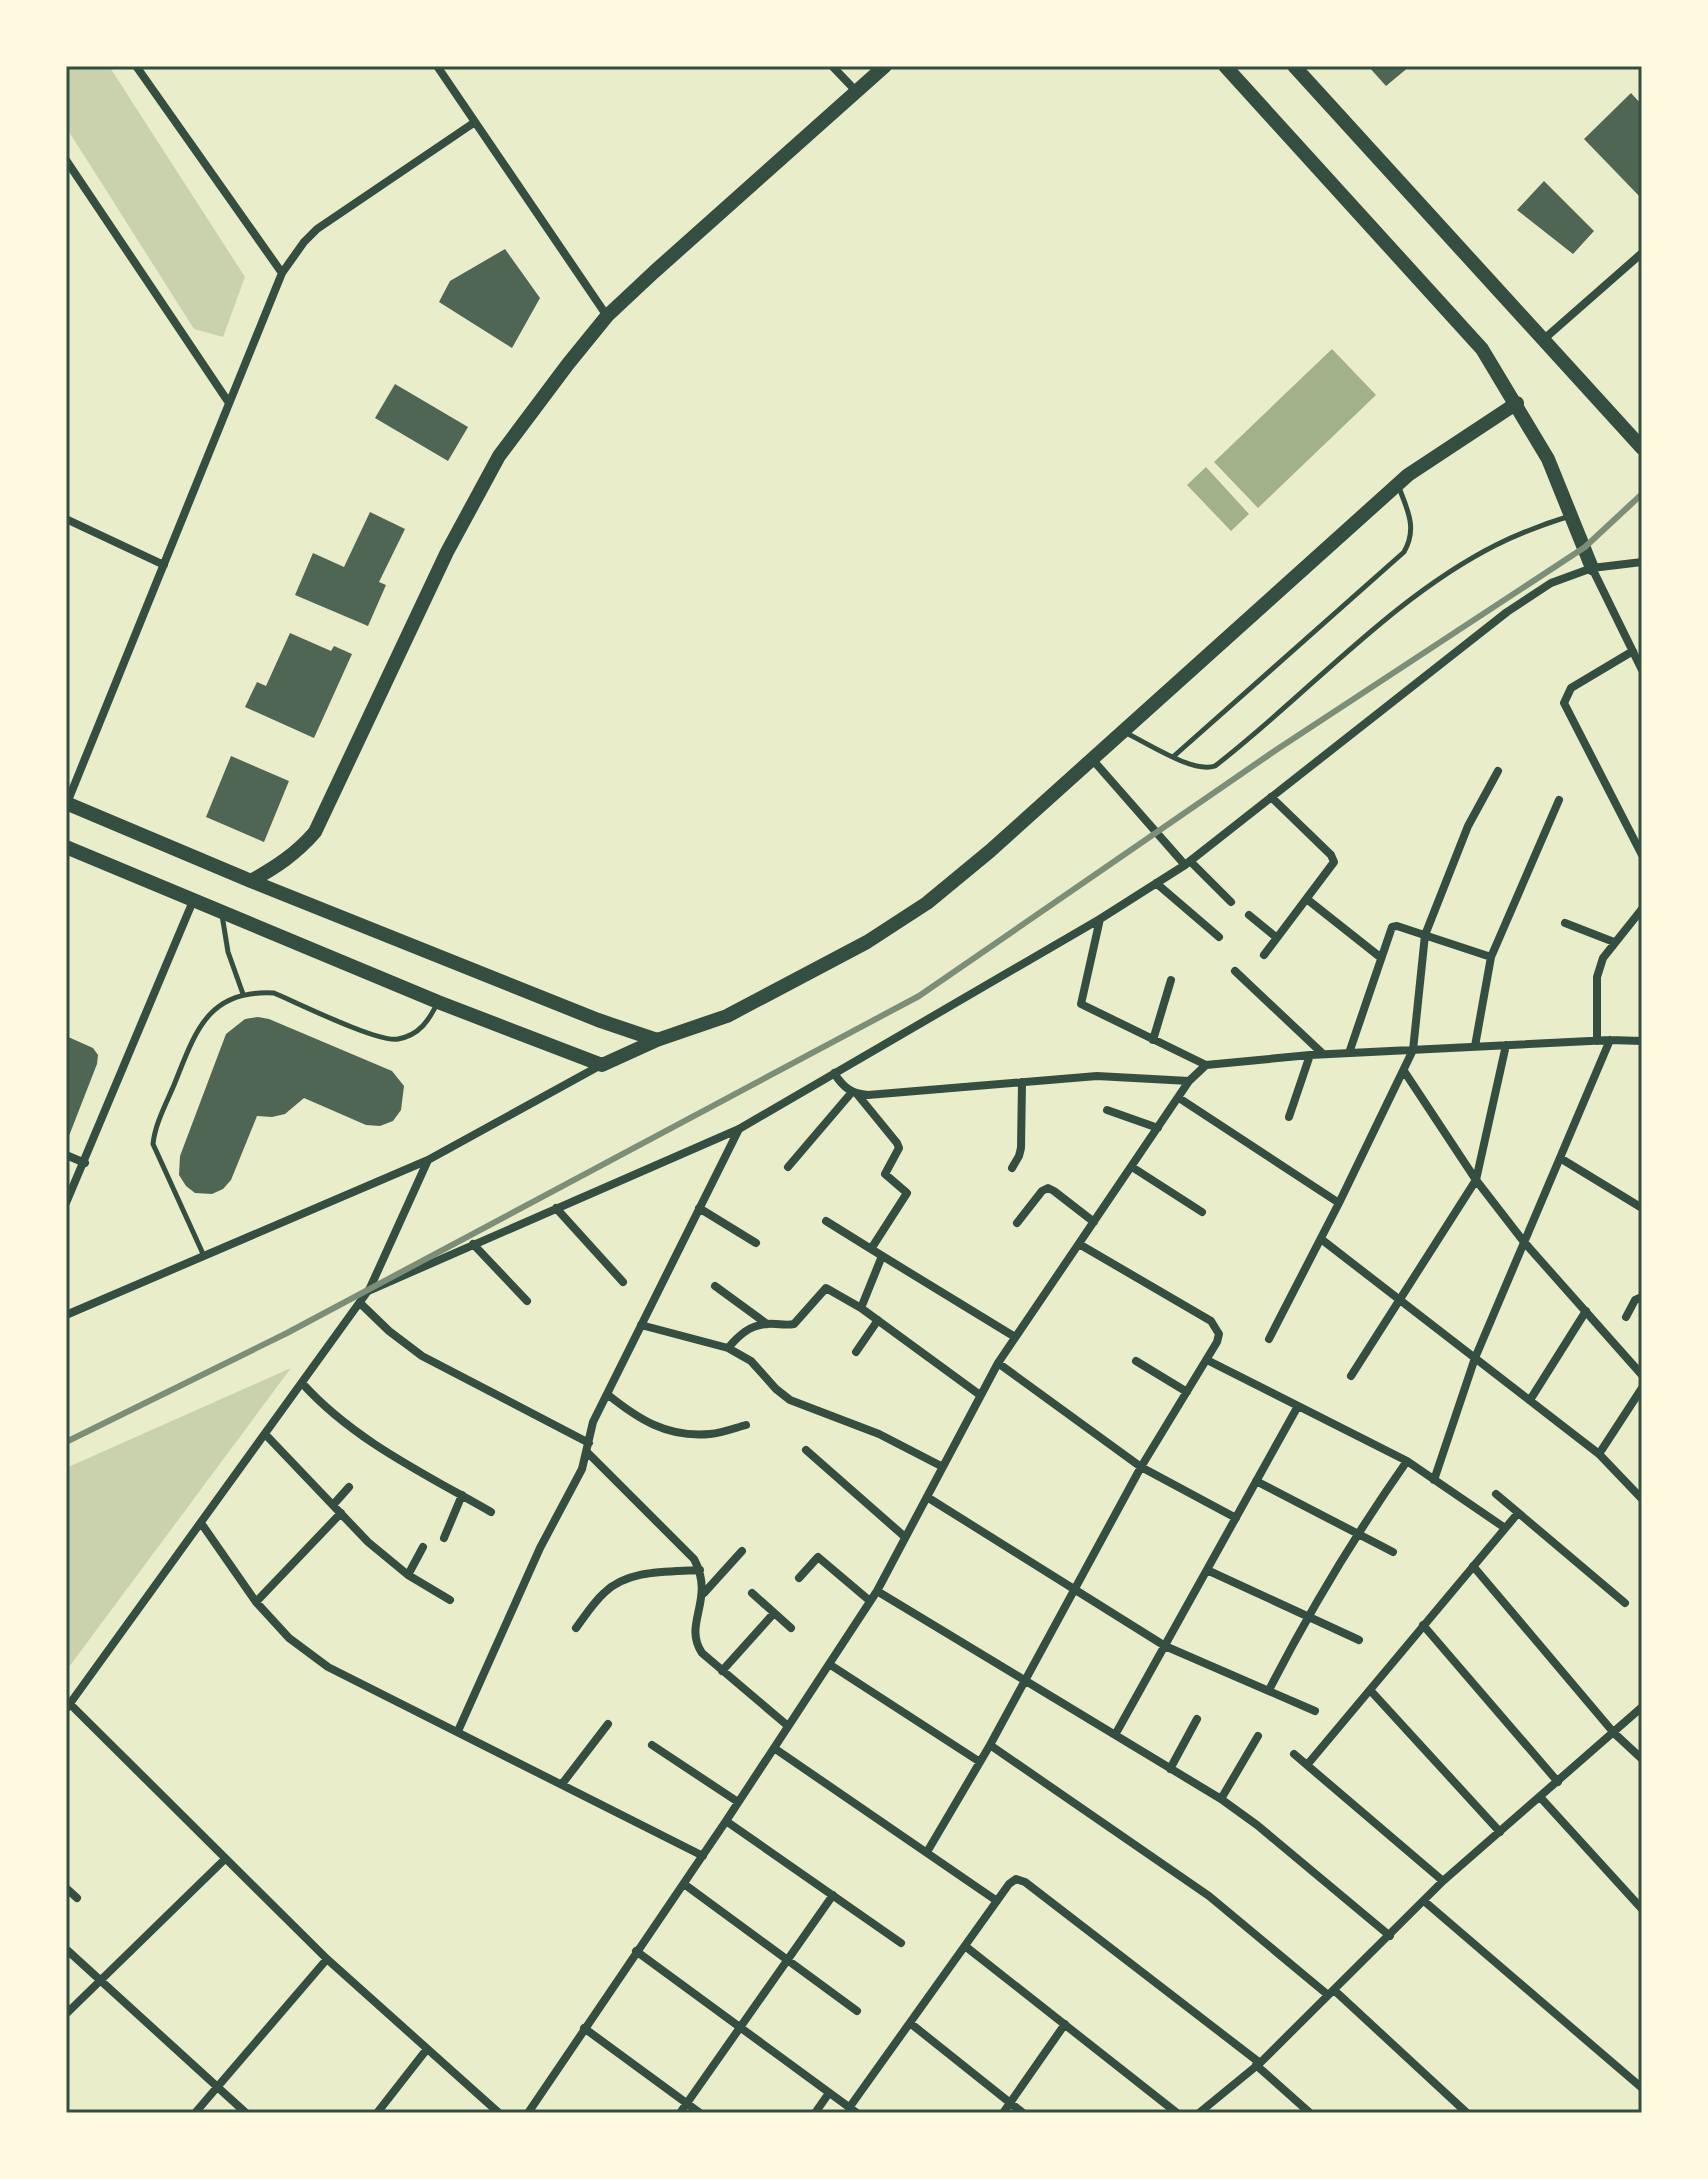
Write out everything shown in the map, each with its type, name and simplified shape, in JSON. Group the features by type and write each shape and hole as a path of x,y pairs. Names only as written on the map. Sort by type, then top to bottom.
{"street":[{"path":"136,66 282,273"},
{"path":"437,66 607,316"},
{"path":"832,66 856,91"},
{"path":"251,881 286,861 315,832 447,552 499,456 568,364 607,316 885,66"},
{"path":"1225,66 1482,349 1548,459 1592,568 1642,670"},
{"path":"1294,66 1642,448"},
{"path":"475,122 317,229 282,273 66,803 251,881 598,1020 657,1040"},
{"path":"66,160 229,403"},
{"path":"1544,339 1642,253"},
{"path":"66,1315 428,1160 602,1065 657,1040 727,1016 867,942 927,903 1398,484 1424,463 1517,403"},
{"path":"1627,430 1642,439"},
{"path":"66,519 164,565"},
{"path":"368,1291 739,1129 1100,919 1188,863 1507,612 1551,583 1592,568 1642,562"},
{"path":"1633,651 1571,688 1564,703 1642,855"},
{"path":"1092,759 1188,863 1231,902"},
{"path":"1269,1339 1413,1050 1425,935 1468,826 1498,771"},
{"path":"1264,955 1334,862 1331,855 1271,797"},
{"path":"1475,1046 1491,957 1559,800"},
{"path":"66,847 438,1002 602,1065"},
{"path":"1156,883 1219,937"},
{"path":"1308,900 1380,957"},
{"path":"66,1203 193,901"},
{"path":"1597,1041 1597,977 1603,958 1642,909"},
{"path":"1249,915 1277,938"},
{"path":"1100,919 1080,1000 1084,1007 1206,1065 1323,1054 1642,1041"},
{"path":"1565,923 1614,942"},
{"path":"1349,1053 1392,927 1397,926 1491,957"},
{"path":"1235,971 1323,1054"},
{"path":"1153,1040 1171,980"},
{"path":"1434,1480 1475,1358 1610,1040"},
{"path":"1351,1376 1476,1180 1506,1045"},
{"path":"1289,1117 1310,1055"},
{"path":"530,2112 877,1591 998,1363 1189,1081 1206,1065"},
{"path":"1404,1071 1476,1180 1524,1242 1642,1375"},
{"path":"834,1073 841,1085 855,1093 899,1148 885,1174 907,1193 871,1249"},
{"path":"788,1167 855,1093 1097,1076 1189,1081"},
{"path":"1012,1168 1021,1148 1022,1082"},
{"path":"1179,1098 1339,1203"},
{"path":"1107,1110 1158,1128"},
{"path":"458,1731 540,1548 582,1469 593,1422 739,1129"},
{"path":"66,1155 85,1163"},
{"path":"1560,1158 1642,1208"},
{"path":"428,1160 368,1291 68,1706 327,1959 499,2113"},
{"path":"1132,1167 1202,1212"},
{"path":"1017,1223 1042,1191 1048,1188 1094,1222"},
{"path":"556,1208 623,1282"},
{"path":"699,1208 756,1243"},
{"path":"826,1221 1015,1337"},
{"path":"1321,1239 1599,1454 1642,1499"},
{"path":"473,1244 527,1301"},
{"path":"927,1852 990,1745 1141,1467 1207,1360 1219,1334 1211,1321 1079,1244"},
{"path":"861,1308 882,1256"},
{"path":"715,1286 767,1324"},
{"path":"728,1348 738,1336 752,1327 794,1324 826,1288 861,1308 980,1395"},
{"path":"1626,1317 1635,1300 1642,1297"},
{"path":"360,1303 389,1331 422,1356 588,1447 686,1550 700,1570 704,1593 694,1631 697,1646 788,1726"},
{"path":"1530,1400 1586,1311"},
{"path":"856,1352 878,1320"},
{"path":"641,1325 728,1348 751,1361 790,1400 879,1434 943,1467"},
{"path":"1207,1360 1407,1461 1505,1528"},
{"path":"1136,1361 1187,1392"},
{"path":"998,1363 1141,1467 1236,1518"},
{"path":"302,1383 323,1407 348,1427 491,1512"},
{"path":"1599,1454 1642,1388"},
{"path":"607,1394 637,1418 672,1431 710,1434 746,1425"},
{"path":"1115,1735 1298,1406"},
{"path":"265,1434 368,1542 408,1575 450,1600"},
{"path":"806,1450 905,1537"},
{"path":"1269,1690 1307,1616 1357,1533 1407,1461"},
{"path":"1256,1481 1393,1552"},
{"path":"333,1505 349,1487"},
{"path":"1496,1494 1625,1603"},
{"path":"444,1538 462,1495"},
{"path":"927,1497 1165,1646 1315,1711"},
{"path":"256,1602 341,1513"},
{"path":"1307,1765 1518,1513"},
{"path":"201,1523 256,1602 289,1638 328,1667 703,1856"},
{"path":"408,1575 423,1547"},
{"path":"704,1593 742,1551"},
{"path":"799,1578 818,1557 870,1601"},
{"path":"1473,1566 1614,1733 1642,1759"},
{"path":"576,1628 603,1593 614,1584 629,1577 700,1570"},
{"path":"1207,1570 1359,1640"},
{"path":"877,1591 1221,1799 1257,1825 1390,1936"},
{"path":"752,1593 791,1628"},
{"path":"722,1671 774,1613"},
{"path":"1423,1625 1558,1782"},
{"path":"829,1664 980,1762"},
{"path":"1370,1690 1500,1832"},
{"path":"1203,2112 1258,2064 1443,1881 1642,1707"},
{"path":"1170,1769 1197,1719"},
{"path":"562,1784 608,1724"},
{"path":"1221,1799 1258,1736"},
{"path":"652,1745 738,1802"},
{"path":"990,1745 1209,1896 1331,1993 1467,2113"},
{"path":"774,1748 997,1901"},
{"path":"1294,1754 1443,1881"},
{"path":"1540,1797 1642,1909"},
{"path":"726,1821 901,1943"},
{"path":"66,2014 225,1859"},
{"path":"636,1951 853,2110 910,2023 1016,1879 1025,1882 1258,2064 1310,2113"},
{"path":"684,1884 857,2011"},
{"path":"66,1888 77,1898"},
{"path":"680,2113 833,1895"},
{"path":"1424,1901 1642,2088"},
{"path":"965,1946 1177,2113"},
{"path":"66,1949 246,2113"},
{"path":"195,2113 327,1959"},
{"path":"910,2023 1023,2113"},
{"path":"1003,2113 1065,2024"},
{"path":"584,2028 700,2113"},
{"path":"377,2113 427,2049"},
{"path":"815,2113 829,2093"}],"lane":[{"path":"1174,756 1404,552 1413,528 1398,484"},
{"path":"1123,731 1201,769 1215,766 1387,619 1458,567 1532,528 1571,515"},
{"path":"222,914 228,952 244,994"},
{"path":"204,1256 155,1152 154,1136 199,1028 223,1003 244,994 274,993 387,1040 409,1036 419,1030 427,1023 438,1002"}],"shaded area":[{"path":"66,66 109,66 245,277 223,337 194,329 66,127"},
{"path":"1332,349 1376,395 1258,508 1214,462"},
{"path":"1206,467 1249,514 1231,531 1187,485"},
{"path":"291,1368 66,1671 66,1468"}],"building":[{"path":"1368,66 1410,66 1386,86"},
{"path":"1631,93 1642,105 1642,199 1584,139"},
{"path":"1544,181 1594,231 1573,254 1517,210"},
{"path":"505,249 540,298 512,348 439,302 450,281"},
{"path":"395,384 468,427 448,461 375,418"},
{"path":"370,512 405,529 379,582 386,585 368,626 295,595 313,553 344,567"},
{"path":"290,633 331,651 334,646 352,654 314,738 245,707 257,682 266,686"},
{"path":"231,756 289,781 264,842 206,817"},
{"path":"258,1017 392,1071 404,1086 401,1110 393,1121 380,1126 366,1125 304,1098 285,1114 257,1116 231,1180 223,1189 212,1194 195,1193 179,1175 180,1156 226,1034 245,1019"},
{"path":"66,1036 93,1048 98,1055 67,1141"}],"railway":[{"path":"66,1442 287,1333 919,996 1276,750 1585,547 1642,494"}]}
